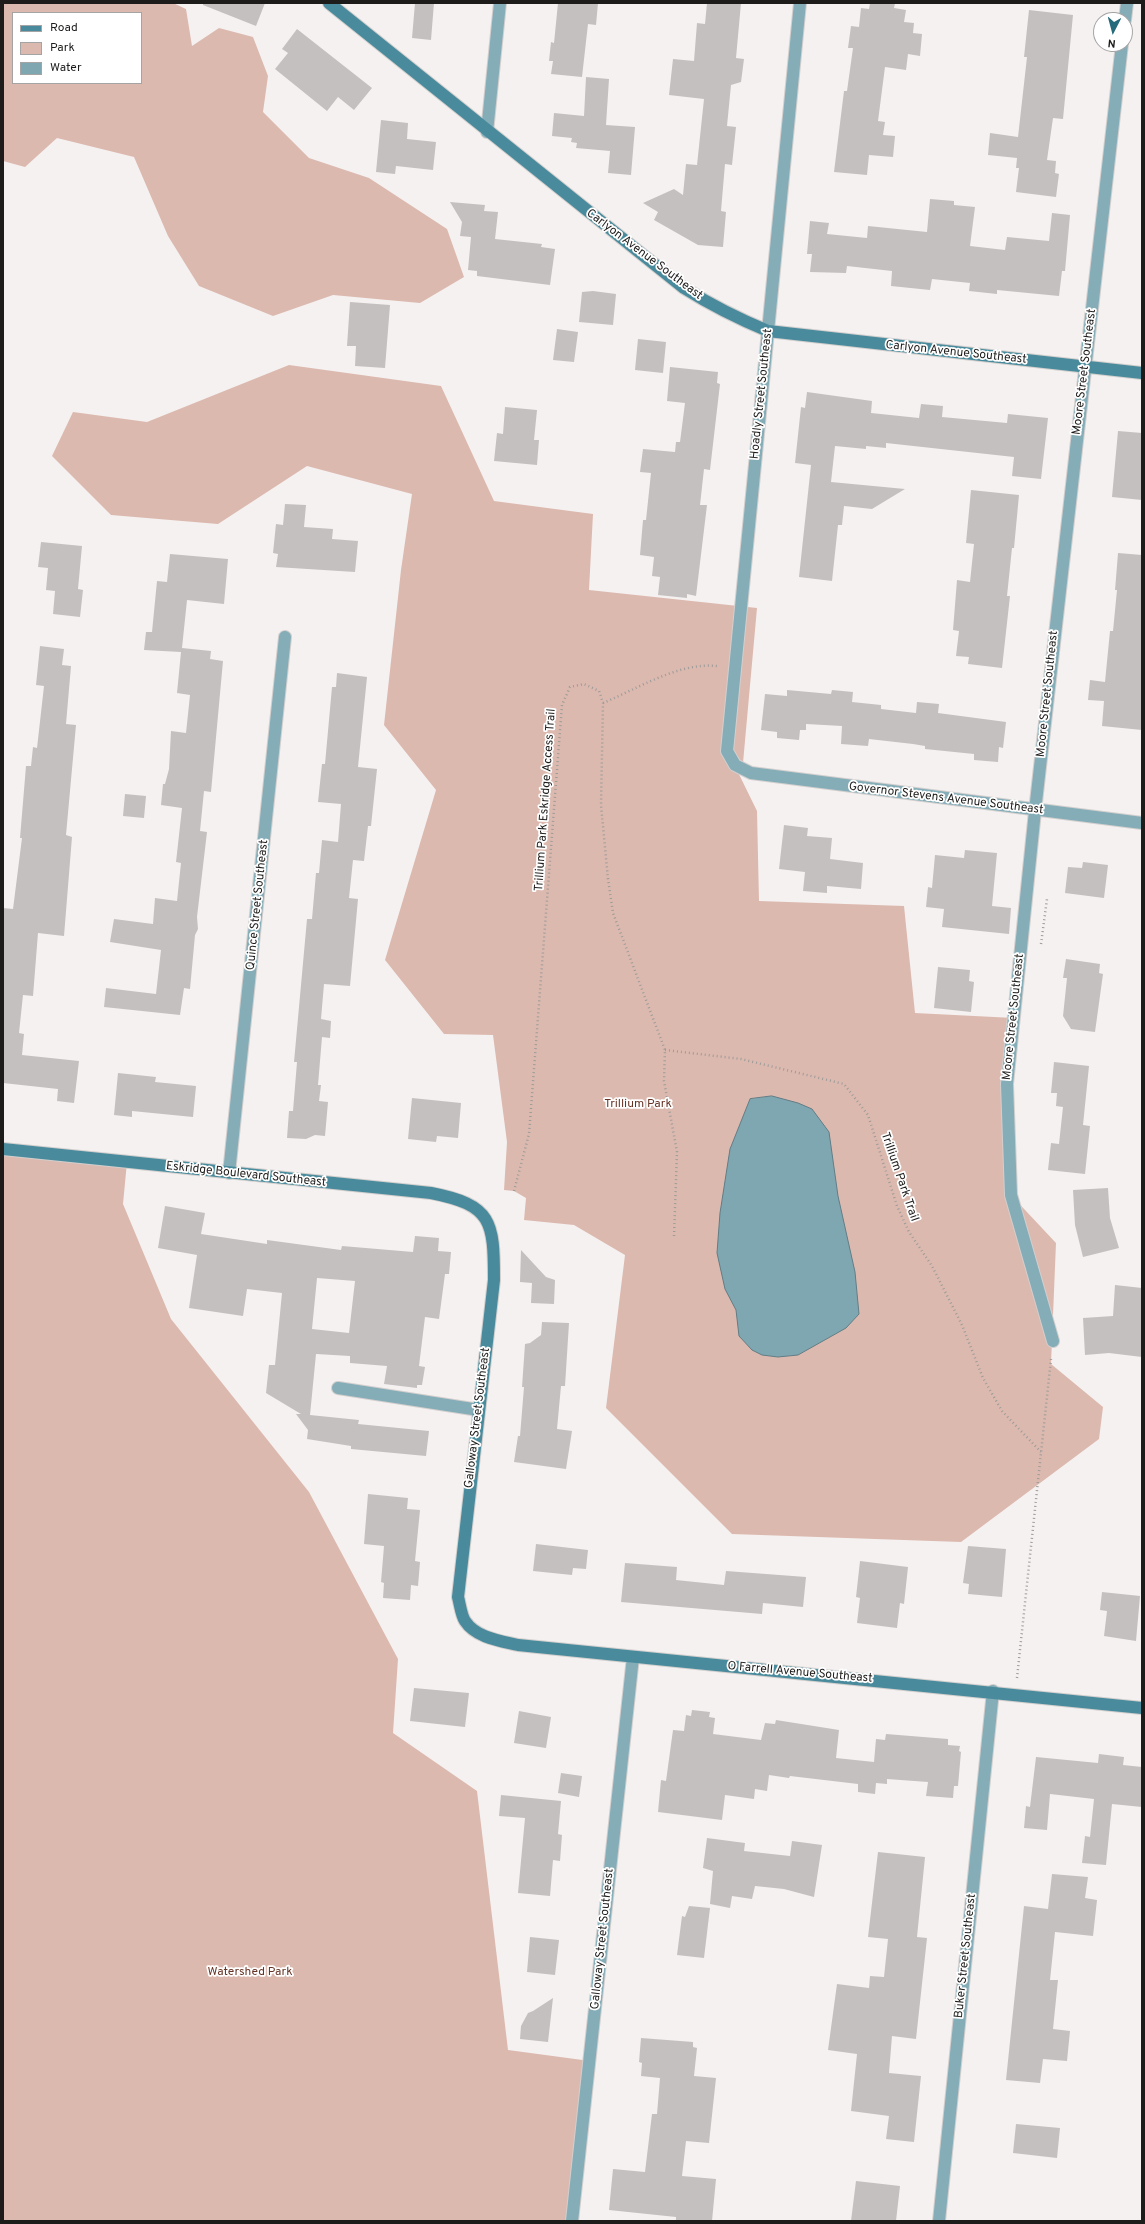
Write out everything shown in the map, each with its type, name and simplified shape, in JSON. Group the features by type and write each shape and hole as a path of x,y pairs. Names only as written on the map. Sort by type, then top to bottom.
{"street":[{"name":"Carlyon Avenue Southeast","path":"329,3 487,132 684,288 717,308 768,331 1142,373"},
{"path":"487,132 500,3"},
{"name":"Hoadly Street Southeast","path":"750,773 735,765 727,751 800,3"},
{"name":"Moore Street Southeast","path":"1053,1341 1011,1195 1007,1084 1035,811 1121,52"},
{"name":"Quince Street Southeast","path":"229,1173 285,636"},
{"name":"Governor Stevens Avenue Southeast","path":"750,773 1035,811 1142,823"},
{"name":"Eskridge Boulevard Southeast","path":"3,1149 431,1193 470,1203 484,1215"},
{"name":"Galloway Street Southeast","path":"465,1621 458,1597 494,1280 491,1228 484,1215"},
{"path":"338,1388 479,1410"},
{"name":"O Farrell Avenue Southeast","path":"465,1621 477,1632 496,1640 518,1645 993,1691 1142,1708"},
{"name":"Galloway Street Southeast","path":"572,2221 633,1657"},
{"name":"Buker Street Southeast","path":"939,2221 993,1691"}],"path":[{"path":"674,1236 677,1152 664,1081 665,1050 613,913 601,805 603,703 646,685 664,674 687,668 711,666"},
{"name":"Trillium Park Eskridge Access Trail","path":"514,1191 529,1134 562,705 570,687 584,684 599,691 603,703"},
{"path":"1042,944 1046,899"},
{"name":"Trillium Park Trail","path":"665,1050 741,1059 844,1084 868,1115 897,1206 909,1232 932,1266 962,1325 983,1378 1002,1412 1041,1452"},
{"path":"1017,1678 1053,1341"}],"green space":[{"path":"3,3 173,3 186,9 192,46 219,28 253,37 268,76 263,112 309,158 369,178 447,229 464,277 420,303 333,295 273,316 199,286 168,236 134,157 57,138 25,167 3,161"},
{"name":"Trillium Park","path":"289,365 441,386 494,501 593,514 589,590 757,608 743,763 733,762 757,811 759,901 904,906 915,1013 1014,1018 1011,1195 1056,1243 1051,1364 1103,1407 1099,1439 961,1542 732,1534 606,1408 625,1255 574,1225 524,1220 526,1198 514,1191 504,1190 507,1142 493,1035 444,1034 385,960 436,790 384,725 401,570 412,494 307,466 218,524 111,515 52,456 73,412 147,422"},
{"name":"Watershed Park","path":"3,1150 127,1162 123,1204 171,1319 309,1492 398,1659 393,1733 477,1791 508,2050 590,2061 572,2221 3,2221"}],"water":[{"path":"772,1096 798,1103 812,1109 829,1132 838,1196 855,1272 859,1314 846,1328 798,1355 778,1357 762,1355 752,1350 739,1336 736,1310 725,1289 717,1253 720,1213 730,1149 750,1099"}],"building":[{"path":"203,3 265,3 256,26 203,5"},
{"path":"415,3 434,3 431,40 412,38"},
{"path":"558,3 598,3 596,25 588,24 582,77 551,74 553,61 549,61 551,42 554,43"},
{"path":"707,3 741,3 736,58 744,59 741,82 731,85 727,126 736,127 732,165 725,164 721,211 726,212 723,247 698,245 654,220 658,212 643,203 674,189 683,195 686,164 697,165 704,99 669,95 673,59 694,61 697,23 705,24"},
{"path":"870,3 895,3 894,8 906,10 904,22 914,23 913,33 922,34 920,56 908,54 906,70 885,67 878,121 885,122 883,135 895,136 893,157 869,155 867,175 834,172 844,91 847,91 853,48 848,48 851,26 859,27 861,8 869,9"},
{"path":"1029,10 1073,15 1063,119 1053,118 1047,160 1056,161 1055,173 1059,174 1056,197 1016,192 1019,168 1016,168 1017,158 988,155 990,133 1018,137 1027,57 1024,57"},
{"path":"297,29 372,88 354,110 338,97 327,111 275,69 288,53 282,49"},
{"path":"586,77 609,79 606,125 635,127 631,175 608,173 610,151 576,148 577,143 571,142 572,138 552,136 554,113 584,116"},
{"path":"381,120 408,123 407,139 436,142 433,170 396,166 395,174 376,172"},
{"path":"930,199 954,201 954,205 975,207 970,246 1005,250 1007,237 1049,241 1052,213 1070,215 1065,271 1062,271 1059,296 997,290 997,294 969,291 970,283 932,279 930,290 891,286 892,271 847,266 846,273 810,272 812,254 807,254 810,221 829,223 827,234 867,238 868,226 927,232"},
{"path":"450,202 485,205 484,211 498,212 495,239 542,244 541,247 555,249 550,285 477,276 477,271 468,270 471,237 460,236 462,222"},
{"path":"593,291 616,294 613,325 579,322 582,292"},
{"path":"350,302 390,305 385,368 355,366 356,346 347,346"},
{"path":"557,329 578,332 574,362 553,360"},
{"path":"638,339 666,342 663,373 635,370"},
{"path":"670,367 718,372 717,383 720,384 710,470 704,469 700,505 707,505 696,596 687,594 687,598 658,595 660,577 652,576 654,557 640,555 643,520 646,520 651,473 640,472 643,449 675,452 676,442 680,442 685,403 667,401"},
{"path":"807,392 872,401 871,413 919,418 921,404 943,406 942,417 1007,423 1008,414 1048,418 1041,479 1012,476 1014,457 886,443 886,448 866,446 866,449 835,446 831,482 905,489 872,509 844,506 842,525 838,525 832,581 799,577 811,465 795,463 801,407 805,408"},
{"path":"505,407 537,410 534,440 539,440 537,465 494,461 497,433 503,434"},
{"path":"1118,431 1142,433 1142,500 1112,497"},
{"path":"971,490 1019,495 1014,548 1012,548 1007,596 1010,596 1002,668 968,664 969,657 956,656 959,631 953,630 957,580 970,582 974,544 966,543"},
{"path":"285,504 306,505 304,527 333,529 332,539 358,541 355,572 276,567 278,554 273,553 276,524 283,525"},
{"path":"41,542 82,546 78,589 83,590 80,617 53,614 55,591 46,590 48,568 38,567"},
{"path":"1118,553 1142,555 1142,730 1102,726 1104,701 1088,700 1090,680 1105,682 1110,631 1113,631 1117,590 1115,590"},
{"path":"170,554 228,559 224,604 187,600 182,648 211,651 210,659 223,661 211,792 204,791 200,831 207,832 197,917 198,929 195,935 190,989 184,988 180,1015 104,1007 106,988 156,994 161,950 110,942 114,919 153,924 155,898 177,901 181,863 176,862 182,808 161,805 163,784 165,784 169,769 171,731 186,733 190,695 177,693 181,652 144,650 146,632 152,632 157,581 167,582"},
{"path":"40,646 64,649 62,665 71,666 66,724 76,725 66,835 72,837 64,936 38,933 33,996 23,995 19,1033 24,1034 22,1055 79,1061 74,1103 57,1101 58,1089 3,1083 3,908 13,909 22,838 20,838 26,766 31,766 33,747 37,748 44,686 36,685"},
{"path":"337,673 367,677 358,767 377,769 371,826 368,826 364,861 353,860 349,898 358,899 350,986 324,984 321,1019 331,1021 330,1038 322,1037 318,1085 321,1085 319,1101 328,1102 325,1136 315,1135 306,1139 287,1138 289,1111 293,1111 297,1062 294,1062 307,919 312,919 316,873 319,873 322,840 338,842 341,804 318,802 322,764 325,764 332,687 336,687"},
{"path":"787,690 831,694 832,690 853,692 852,702 881,705 881,709 916,713 917,702 939,704 938,713 1006,722 1003,748 999,747 998,762 974,760 974,754 925,749 925,746 913,744 869,739 868,746 841,744 842,726 806,724 806,730 800,730 799,740 777,738 777,732 761,730 765,694 787,696"},
{"path":"125,794 146,796 144,818 123,816"},
{"path":"784,825 808,828 807,836 832,838 830,859 863,863 861,889 827,886 827,893 803,891 805,872 779,869"},
{"path":"965,850 997,853 992,906 1011,908 1009,934 942,927 944,909 926,907 928,887 932,888 935,855 964,858"},
{"path":"1083,862 1108,865 1104,898 1065,893 1068,867 1082,868"},
{"path":"1066,959 1100,964 1099,973 1103,974 1095,1032 1071,1029 1063,1016 1067,978 1063,978"},
{"path":"938,967 970,970 969,981 974,982 971,1012 934,1008"},
{"path":"1054,1062 1089,1066 1083,1125 1090,1126 1085,1174 1048,1170 1051,1143 1059,1144 1063,1107 1056,1106 1057,1093 1051,1093"},
{"path":"118,1073 156,1077 155,1082 196,1086 193,1117 132,1111 132,1117 114,1115"},
{"path":"412,1098 461,1103 458,1138 437,1136 436,1142 408,1139"},
{"path":"1108,1188 1110,1218 1119,1248 1083,1257 1075,1225 1073,1190"},
{"path":"165,1206 205,1213 201,1234 267,1244 267,1240 341,1250 342,1246 413,1252 415,1236 439,1238 438,1251 451,1252 449,1274 445,1274 439,1319 425,1317 419,1366 425,1367 422,1385 417,1385 417,1388 384,1384 387,1366 350,1363 350,1356 316,1354 310,1415 359,1420 358,1424 429,1431 426,1456 351,1449 351,1446 307,1439 308,1430 296,1414 301,1414 266,1393 269,1365 275,1365 282,1293 247,1289 243,1316 189,1308 197,1255 158,1248","holes":["317,1278 355,1281 349,1333 312,1329"]},
{"path":"521,1250 546,1277 555,1280 554,1304 531,1303 532,1283 520,1282"},
{"path":"1115,1285 1142,1288 1142,1357 1109,1353 1085,1355 1083,1318 1113,1316"},
{"path":"542,1322 569,1323 565,1386 561,1386 557,1429 572,1431 566,1469 514,1462 518,1436 520,1436 524,1387 522,1387 525,1344 530,1343 541,1335"},
{"path":"368,1494 408,1498 407,1509 420,1510 415,1561 420,1562 418,1586 411,1585 410,1600 383,1598 384,1583 381,1582 384,1546 364,1544"},
{"path":"536,1544 588,1550 586,1569 573,1568 572,1575 533,1571"},
{"path":"968,1546 1006,1549 1002,1597 968,1594 969,1584 963,1583"},
{"path":"860,1561 908,1567 904,1604 900,1603 897,1628 857,1623 860,1598 856,1597"},
{"path":"625,1563 677,1567 676,1580 724,1585 726,1571 806,1577 803,1607 763,1603 762,1614 621,1602"},
{"path":"1102,1592 1140,1596 1136,1641 1104,1636 1107,1611 1100,1610"},
{"path":"414,1688 469,1693 465,1727 410,1721"},
{"path":"692,1710 710,1712 709,1717 715,1718 713,1734 761,1740 765,1723 775,1724 776,1720 839,1730 836,1758 874,1762 876,1739 885,1740 886,1734 948,1739 948,1745 960,1746 959,1751 961,1752 958,1786 954,1786 953,1798 926,1796 928,1782 887,1779 887,1784 876,1783 875,1794 858,1792 858,1784 769,1775 767,1791 755,1789 754,1799 725,1795 722,1820 658,1812 661,1780 666,1781 673,1730 684,1731 686,1715 691,1716"},
{"path":"519,1711 551,1717 546,1748 514,1743"},
{"path":"1099,1754 1124,1757 1123,1765 1142,1767 1142,1807 1112,1804 1106,1865 1082,1863 1085,1836 1090,1837 1094,1799 1050,1794 1047,1830 1024,1828 1026,1806 1030,1807 1036,1757 1098,1763"},
{"path":"561,1773 582,1776 579,1797 558,1793"},
{"path":"501,1795 561,1801 558,1834 562,1835 560,1861 553,1860 550,1896 518,1893 525,1818 499,1816"},
{"path":"707,1838 745,1843 744,1851 790,1856 792,1841 822,1845 814,1897 784,1889 755,1886 752,1899 732,1896 730,1908 710,1904 713,1871 703,1868"},
{"path":"878,1852 925,1857 917,1937 927,1938 916,2039 892,2036 889,2073 921,2076 914,2142 886,2139 889,2116 851,2111 857,2054 828,2050 837,1984 869,1988 870,1976 884,1977 888,1939 868,1937"},
{"path":"1052,1874 1088,1877 1085,1898 1097,1900 1093,1936 1055,1932 1050,1980 1058,1980 1053,2029 1070,2031 1067,2061 1043,2059 1040,2083 1006,2080 1024,1906 1048,1909"},
{"path":"689,1906 710,1908 704,1958 677,1955 682,1916 685,1917"},
{"path":"530,1937 559,1940 555,1975 527,1972"},
{"path":"553,1998 548,2042 520,2039 521,2026 528,2013"},
{"path":"641,2038 693,2042 693,2047 697,2048 694,2076 716,2078 709,2143 686,2141 682,2176 716,2179 712,2221 676,2221 676,2217 609,2210 613,2169 645,2172 652,2114 657,2114 660,2078 641,2076 642,2063 639,2062"},
{"path":"1016,2124 1060,2128 1057,2158 1013,2153"},
{"path":"856,2181 900,2186 896,2221 851,2221"}]}
